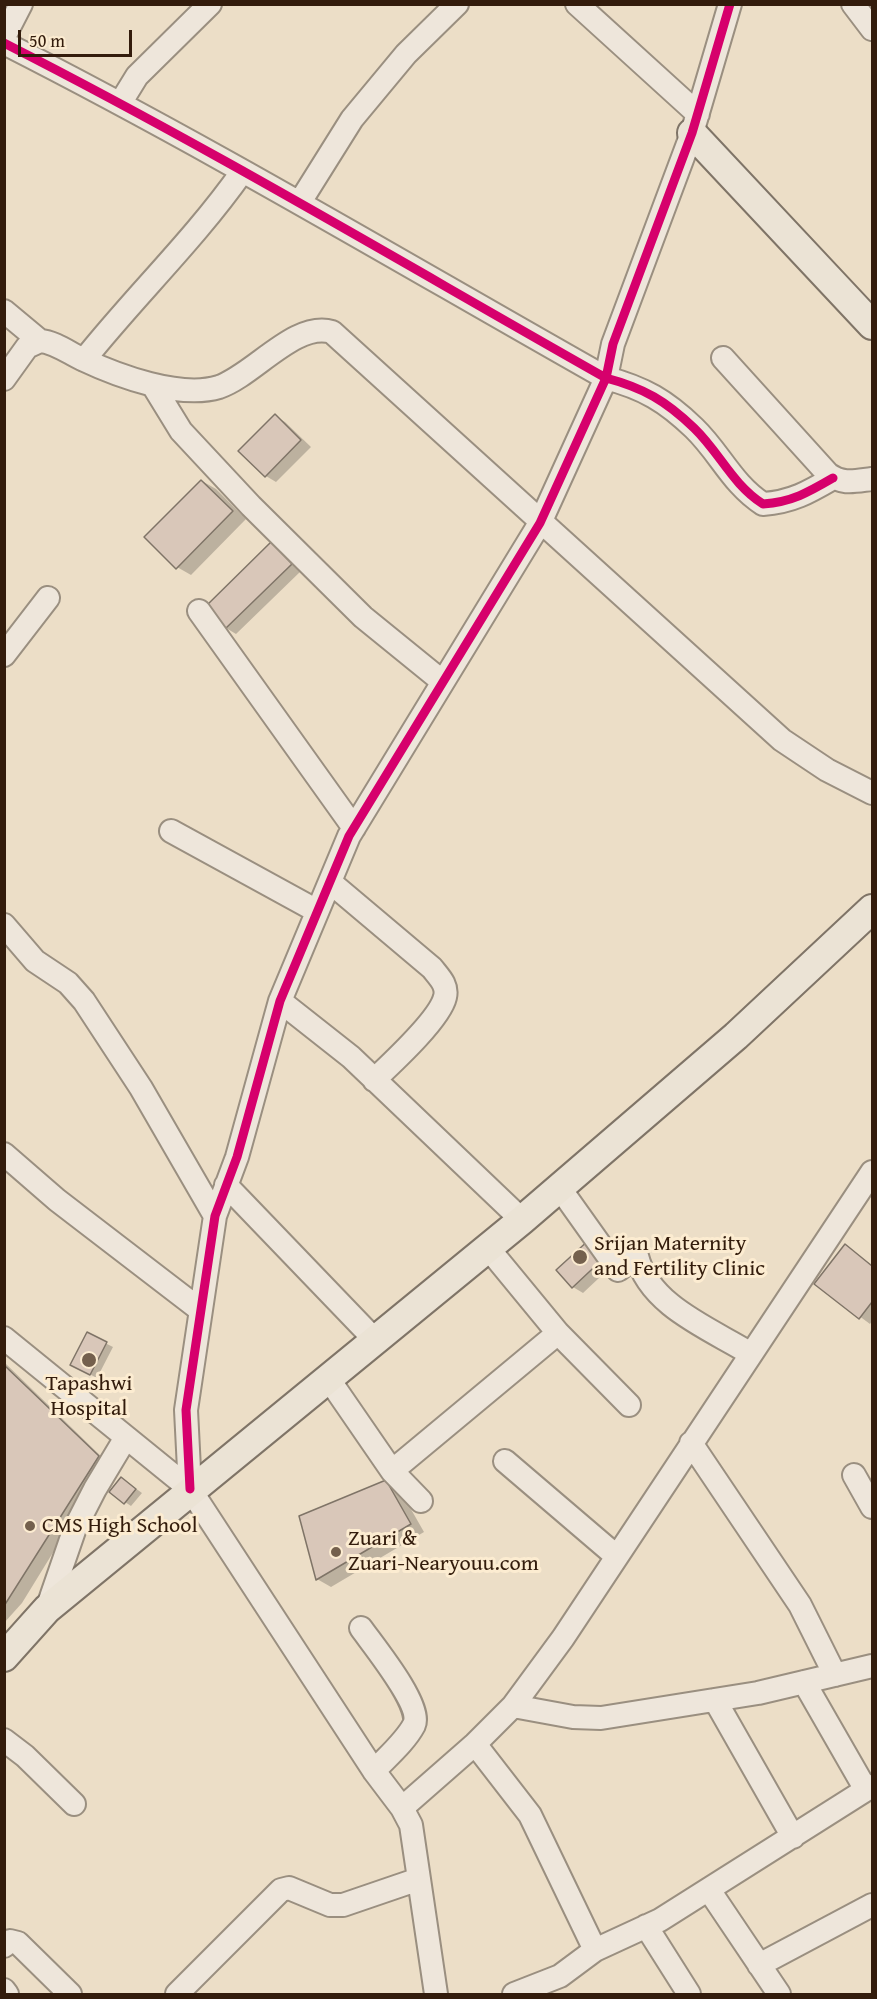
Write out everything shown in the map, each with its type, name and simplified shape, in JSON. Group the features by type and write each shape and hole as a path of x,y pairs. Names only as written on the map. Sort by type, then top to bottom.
{"main road":[{"path":"695,124 873,325"},
{"path":"8,1644 190,1489 522,1220 736,1036 873,909"}],"street":[{"path":"4,37 21,4"},
{"path":"121,102 137,76 210,4"},
{"path":"300,202 352,119 406,54 457,4"},
{"path":"577,4 695,124"},
{"path":"190,1489 186,1410 199,1309 215,1216 280,1001 354,828 540,523 606,378 613,344 695,124 730,4"},
{"path":"853,4 873,29"},
{"path":"4,43 121,102 606,378 636,386 654,396 695,429 734,480 763,504 786,502 801,497 833,478"},
{"path":"84,360 121,313 185,246 242,172"},
{"path":"4,311 40,341 84,360 154,387 190,390 219,387 258,365 305,332 323,329 332,332 782,740 827,770 873,793"},
{"path":"4,379 27,347 40,341"},
{"path":"723,358 833,478 846,482 873,479"},
{"path":"154,387 181,431 251,507 363,617 443,682"},
{"path":"4,655 48,598"},
{"path":"199,611 354,828"},
{"path":"171,831 317,911"},
{"path":"330,882 432,968 444,982 446,996 439,1011 374,1080"},
{"path":"4,926 35,961 68,984 84,1001 141,1088 215,1216"},
{"path":"280,1001 351,1057 522,1220"},
{"path":"4,1154 57,1200 199,1309"},
{"path":"402,1808 475,1744 513,1706 562,1638 615,1555 873,1172"},
{"path":"226,1185 375,1340"},
{"path":"559,1187 618,1270 637,1256 641,1273 667,1303 751,1354"},
{"path":"488,1248 558,1333 629,1405"},
{"path":"392,1471 558,1333"},
{"path":"4,1338 125,1439 190,1489 374,1771 402,1808 411,1825 436,1995"},
{"path":"328,1378 392,1471 422,1501"},
{"path":"47,1609 75,1528 94,1489 125,1439"},
{"path":"691,1443 804,1611 835,1675"},
{"path":"505,1461 615,1555"},
{"path":"854,1475 873,1507"},
{"path":"361,1628 403,1689 415,1714 415,1723 374,1771"},
{"path":"513,1706 573,1717 602,1718 715,1700 873,1666"},
{"path":"514,1995 566,1985 596,1950 646,1926 710,1890 869,1788 804,1682"},
{"path":"715,1700 793,1837"},
{"path":"4,1740 25,1756 74,1804"},
{"path":"475,1744 530,1815 596,1950"},
{"path":"177,1995 281,1890 289,1888 330,1905 343,1905 419,1879"},
{"path":"710,1890 779,1995"},
{"path":"759,1965 873,1905"},
{"path":"646,1926 689,1995"},
{"path":"4,1946 10,1941 18,1943 70,1995"},
{"path":"4,1990 7,1995"}],"building":[{"path":"275,414 301,440 265,477 238,451"},
{"path":"201,480 233,511 176,569 144,537"},
{"path":"271,542 292,564 225,629 204,608"},
{"path":"590,1239 606,1256 572,1288 556,1270"},
{"path":"845,1244 872,1266 872,1302 859,1319 814,1284"},
{"path":"87,1332 107,1342 90,1375 70,1365"},
{"name":"CMS High School","path":"4,1365 99,1456 4,1606"},
{"path":"121,1477 136,1489 124,1504 109,1492"},
{"name":"Zuari & Zuari-Nearyouu.com","path":"386,1480 411,1524 316,1580 299,1516"}],"cycle path":[{"path":"190,1489 186,1410 215,1216 237,1157 280,1001 349,836 540,523 606,378 613,344 692,133 730,4"},
{"path":"4,43 232,165 606,378 632,386 654,397 674,410 694,428 734,478 763,504 800,496 833,478"}],"place":[{"name":"Srijan Maternity and Fertility Clinic","path":"580,1257"},
{"name":"Tapashwi Hospital","path":"89,1360"},
{"name":"CMS High School","path":"30,1526"},
{"name":"Zuari & Zuari-Nearyouu.com","path":"336,1552"}]}
